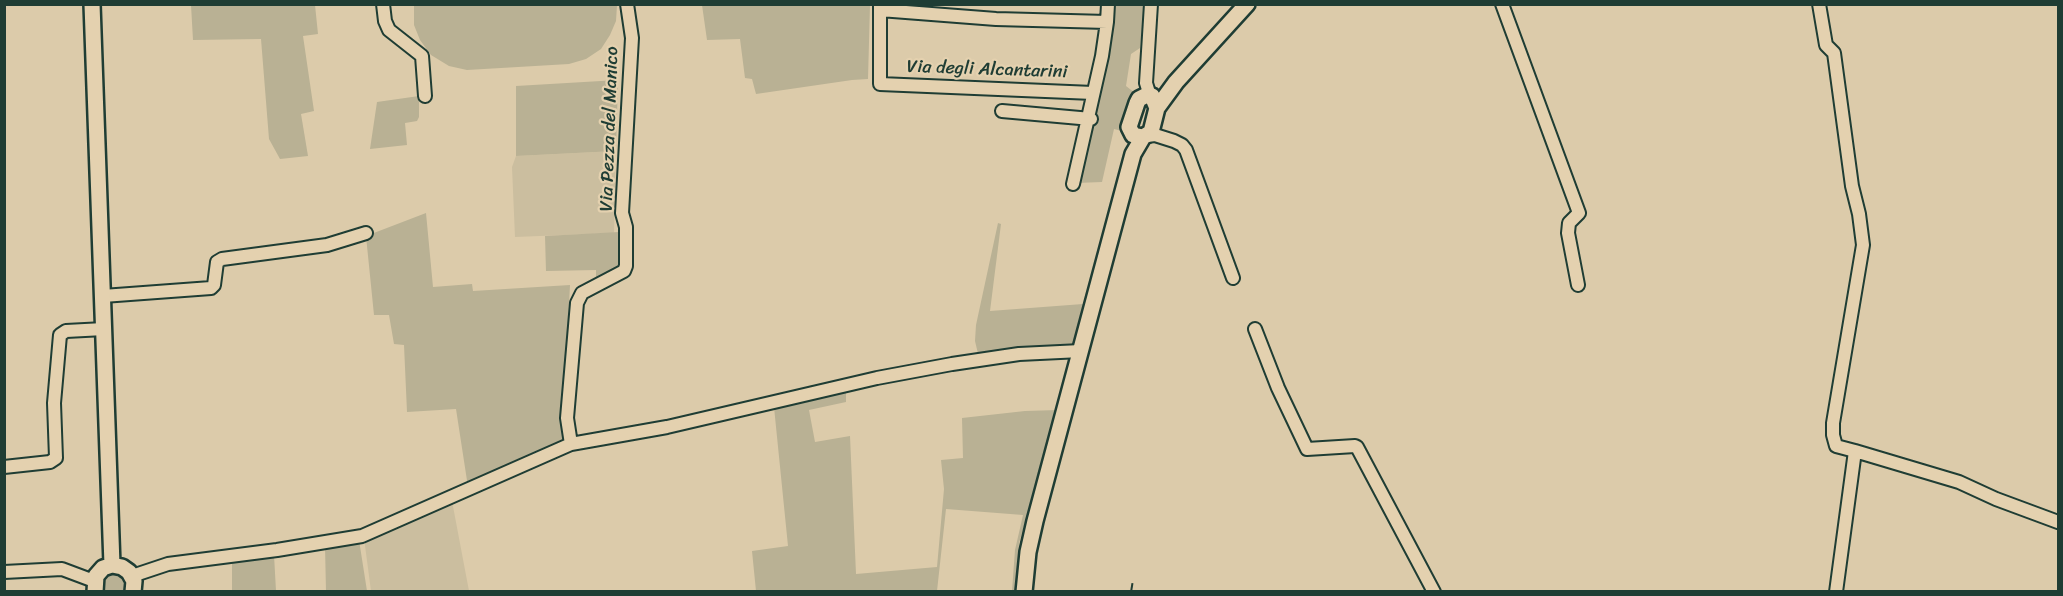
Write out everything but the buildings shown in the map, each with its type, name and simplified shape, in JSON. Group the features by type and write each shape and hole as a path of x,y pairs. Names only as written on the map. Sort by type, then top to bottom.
{"main road":[{"path":"92,4 112,565"},
{"path":"1140,135 1129,127 1129,121 1176,82 1247,4"},
{"path":"1140,135 1151,132 1150,104"},
{"path":"1024,591 1028,552 1035,520 1140,135"},
{"path":"94,586 99,572 112,565 122,567 133,584"}],"street":[{"path":"383,4 385,21 389,30 422,56 425,96"},
{"name":"Via Pezza del Manico","path":"571,444 567,418 577,303 582,293 624,271 626,266 626,227 622,213 632,38 627,4"},
{"path":"1073,184 1090,119 1108,4"},
{"path":"1151,4 1147,51 1150,104 1162,132 1174,141"},
{"path":"1502,4 1578,213 1569,223 1568,233 1578,285"},
{"path":"1819,4 1826,45 1834,53 1852,186 1863,245 1833,423 1836,446 1959,482 1996,499 2058,522"},
{"path":"880,7 996,19 1107,22"},
{"name":"Via degli Alcantarini","path":"880,7 880,84 1093,93"},
{"path":"1002,111 1090,119"},
{"path":"1140,135 1155,135 1174,141 1186,150 1233,278"},
{"path":"103,296 211,288 214,285 217,262 222,259 327,245 366,233"},
{"path":"4,466 51,462 56,459 54,403 60,335 66,331 104,328"},
{"path":"1255,329 1278,388 1307,449 1357,447 1434,591"},
{"path":"133,584 168,564 362,536 571,444 667,427 877,378 952,364 1019,354 1081,351"},
{"path":"1836,591 1855,451"},
{"path":"4,572 62,569 94,586"}],"shaded area":[{"path":"414,4 617,5 616,21 610,35 601,49 586,59 569,64 467,70 449,66 431,55 420,40 414,25"},
{"path":"191,5 315,5 318,34 303,36 314,111 301,114 308,156 280,159 269,139 261,39 193,40"},
{"path":"702,5 870,5 868,79 756,94 752,79 745,78 740,39 707,40"},
{"path":"1113,5 1145,5 1140,48 1131,54 1126,86 1135,93 1126,132 1114,129 1102,182 1076,183 1113,34"},
{"path":"618,80 616,151 516,156 516,86"},
{"path":"419,96 417,121 405,123 407,145 370,149 377,102"},
{"path":"616,151 614,233 515,237 512,167 516,156"},
{"path":"426,213 433,287 472,284 473,291 570,285 562,406 563,446 468,487 456,409 407,412 404,345 394,344 389,315 374,315 366,236"},
{"path":"998,223 1001,224 990,311 1083,304 1074,350 979,358 975,341 976,325"},
{"path":"619,232 621,265 616,273 596,283 596,270 546,271 545,236"},
{"path":"846,391 846,402 809,410 815,442 850,436 856,574 937,567 944,489 941,460 963,458 962,418 1058,410 1019,543 1016,591 1012,591 1015,550 1023,515 946,509 937,591 756,591 752,551 788,546 774,407"},
{"path":"452,501 469,591 371,591 364,538"},
{"path":"359,540 367,591 326,591 325,546"},
{"path":"274,555 276,591 232,592 232,561"},
{"path":"111,573 118,573 124,578 127,584 125,591 103,591 103,580"}],"railway":[{"path":"1131,592 1133,580"}]}
